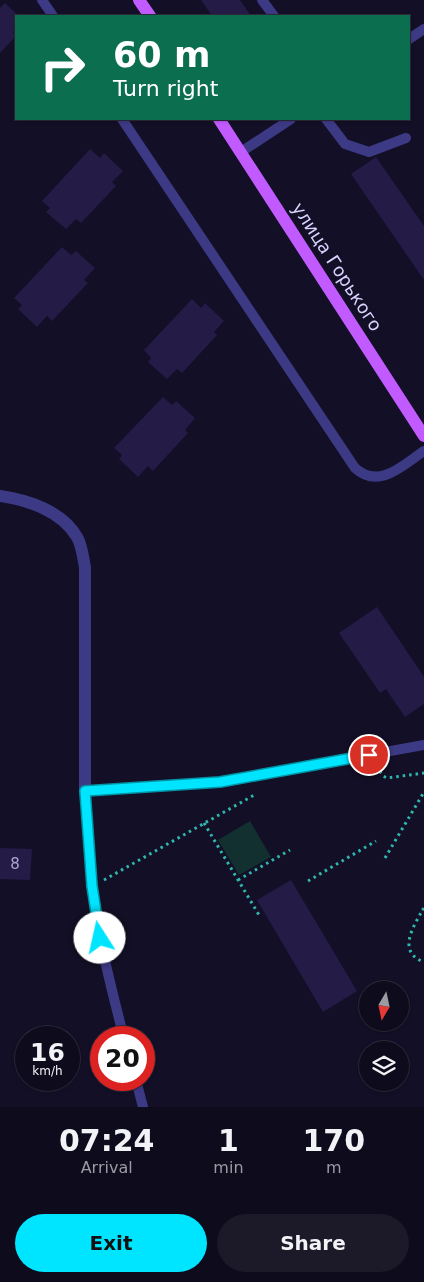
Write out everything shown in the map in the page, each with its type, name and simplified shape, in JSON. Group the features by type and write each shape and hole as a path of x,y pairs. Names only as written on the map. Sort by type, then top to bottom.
{"main road":[{"path":"139,0 149,15"},
{"name":"улица Горького","path":"220,120 424,436"}],"street":[{"path":"0,496 22,499 62,518 78,538 84,567 85,791"}],"lane":[{"path":"42,0 52,15"},
{"path":"262,0 273,15"},
{"path":"410,38 424,29"},
{"path":"123,120 355,468 362,475 380,477 390,474 424,451"},
{"path":"241,152 289,120"},
{"path":"327,120 345,144 369,152 406,138"},
{"path":"121,1026 97,921 92,886 85,791 220,782 424,745"},
{"path":"139,1091 144,1107"}],"path":[{"path":"369,755 379,772 385,777 424,773"},
{"path":"385,858 424,792"},
{"path":"92,886 256,794"},
{"path":"204,823 259,915"},
{"path":"308,881 376,841"},
{"path":"238,880 290,850"},
{"path":"424,910 412,928 408,939 413,955 424,962"}],"green space":[{"path":"250,821 271,857 239,875 218,840"}],"building":[{"path":"201,0 240,0 250,15 211,15"},
{"path":"5,3 18,15 15,15 15,30 13,32 15,37 0,53 0,8"},
{"path":"90,149 100,158 104,153 123,171 112,182 116,186 81,223 76,219 66,229 46,212 50,208 42,201"},
{"path":"376,157 424,226 424,280 351,174"},
{"path":"62,247 71,255 76,251 95,268 84,280 88,283 52,321 47,316 37,327 18,309 22,305 14,298"},
{"path":"192,299 201,308 205,303 224,321 214,332 217,335 182,373 177,369 167,379 148,362 151,358 144,350"},
{"path":"163,397 172,405 176,401 195,418 185,430 188,433 153,471 148,466 138,477 119,459 122,455 114,448"},
{"path":"377,607 424,677 424,704 405,717 386,689 380,693 339,633"},
{"path":"0,848 32,849 30,880 0,879"},
{"path":"291,880 357,991 323,1012 257,900"}],"route":[{"path":"100,938 92,886 85,791 220,782 369,755"}]}
